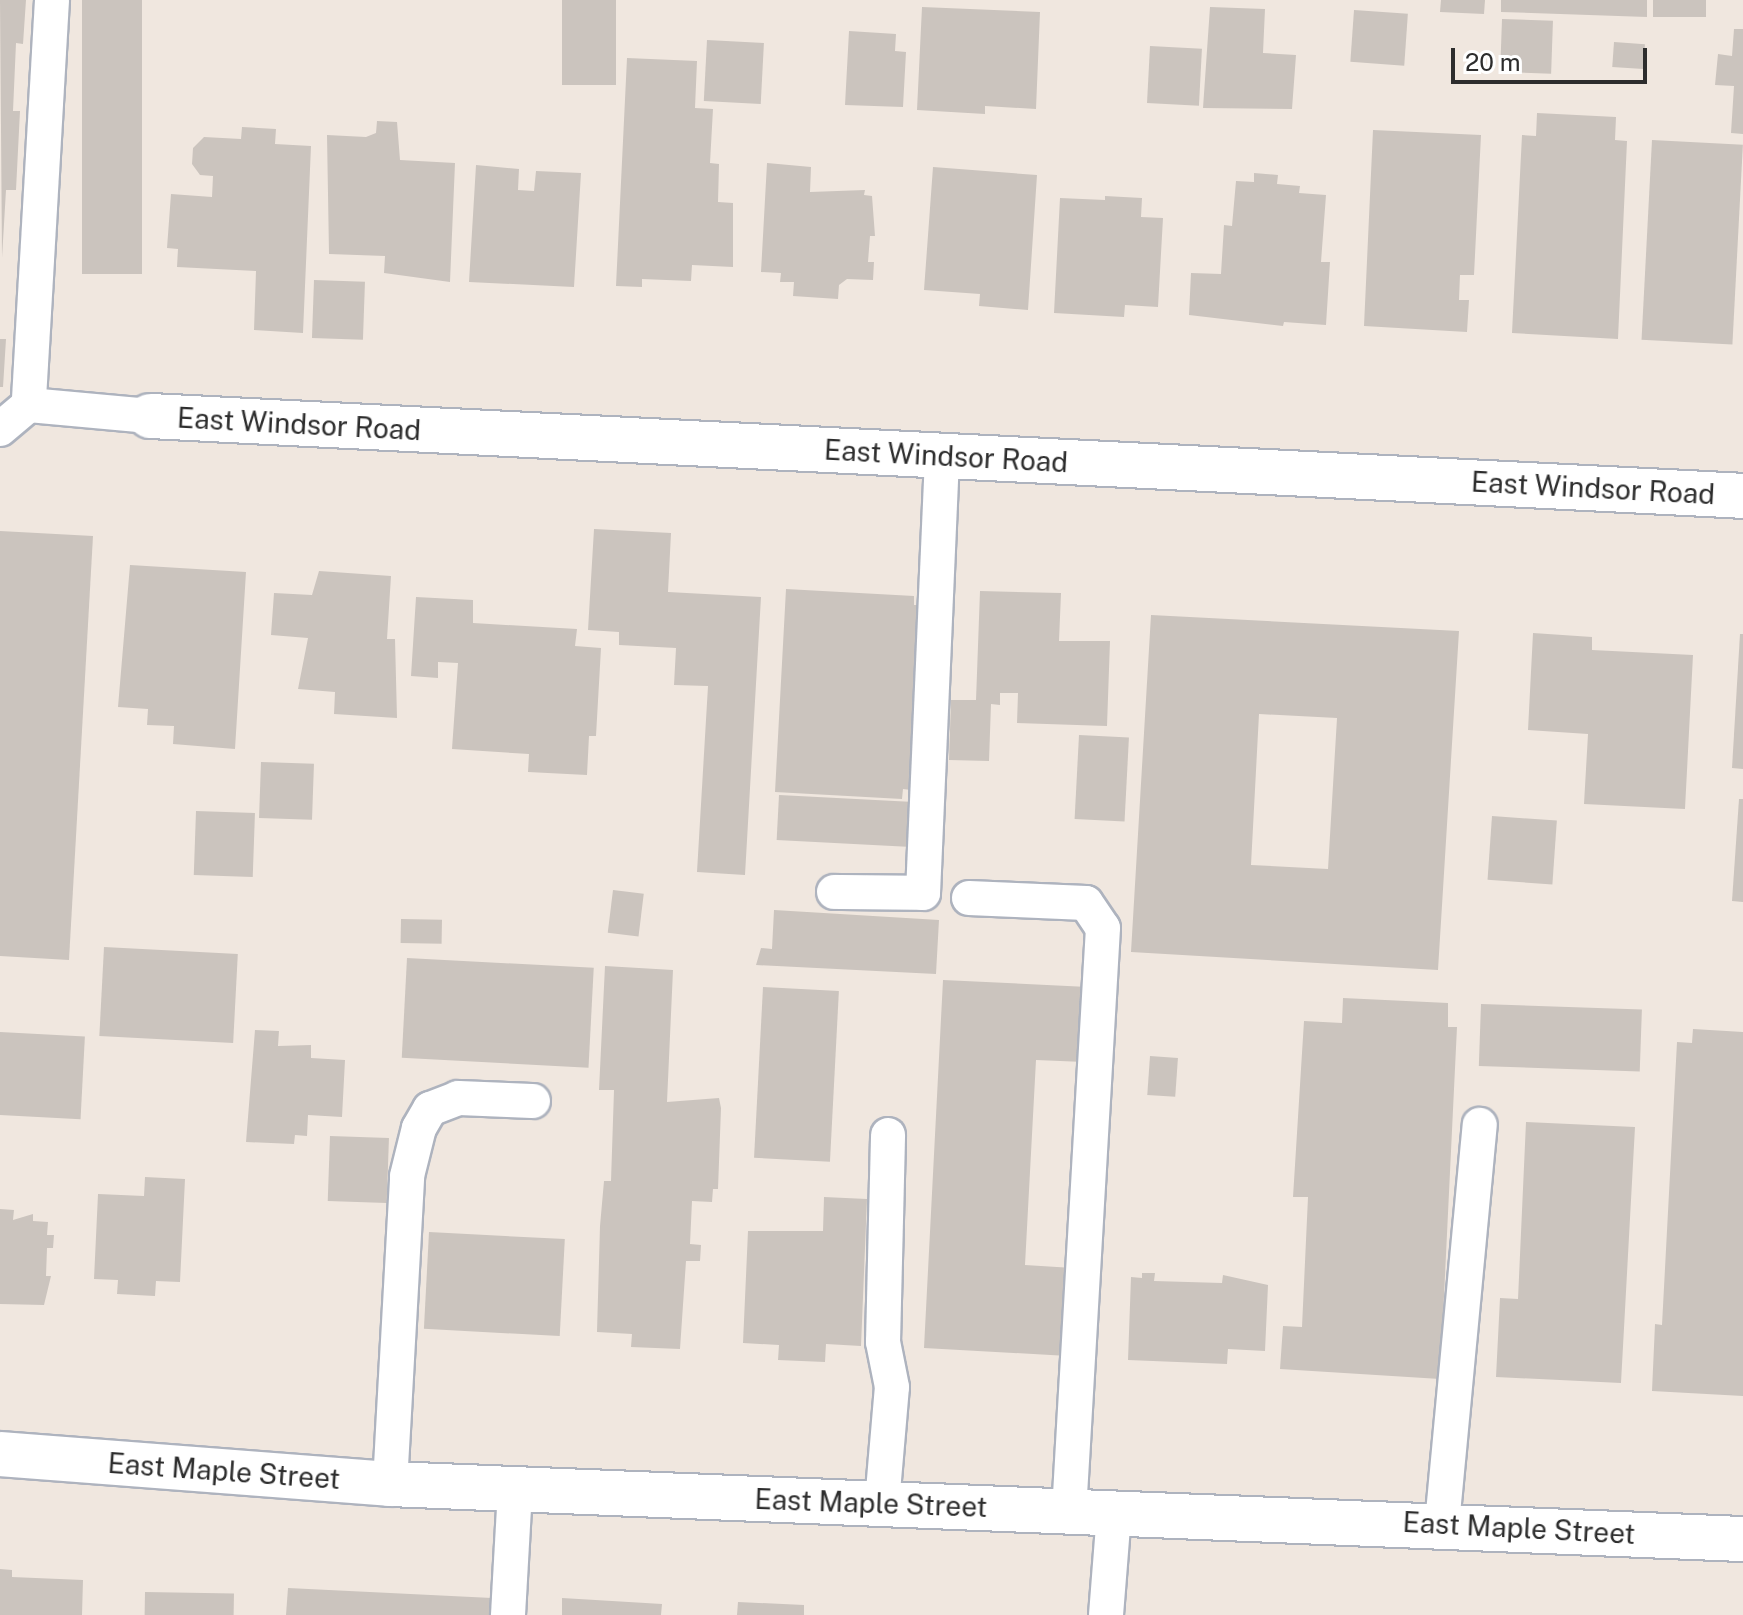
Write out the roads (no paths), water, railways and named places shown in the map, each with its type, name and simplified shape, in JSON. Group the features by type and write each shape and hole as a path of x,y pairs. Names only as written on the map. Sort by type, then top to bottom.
{"street":[{"name":"East Windsor Road","path":"150,416 1743,496"},
{"name":"East Maple Street","path":"0,1454 390,1484 1442,1524 1743,1539"}],"lane":[{"path":"29,405 52,0"},
{"path":"0,429 29,405 150,416"},
{"path":"834,892 923,893 942,456"},
{"path":"969,898 1086,903 1103,928 1069,1512"},
{"path":"390,1484 407,1176 419,1128 430,1109 458,1098 533,1101"},
{"path":"1442,1524 1480,1125"},
{"path":"882,1503 892,1387 883,1342 888,1135"},
{"path":"508,1615 515,1488"},
{"path":"1106,1615 1114,1513"}]}
